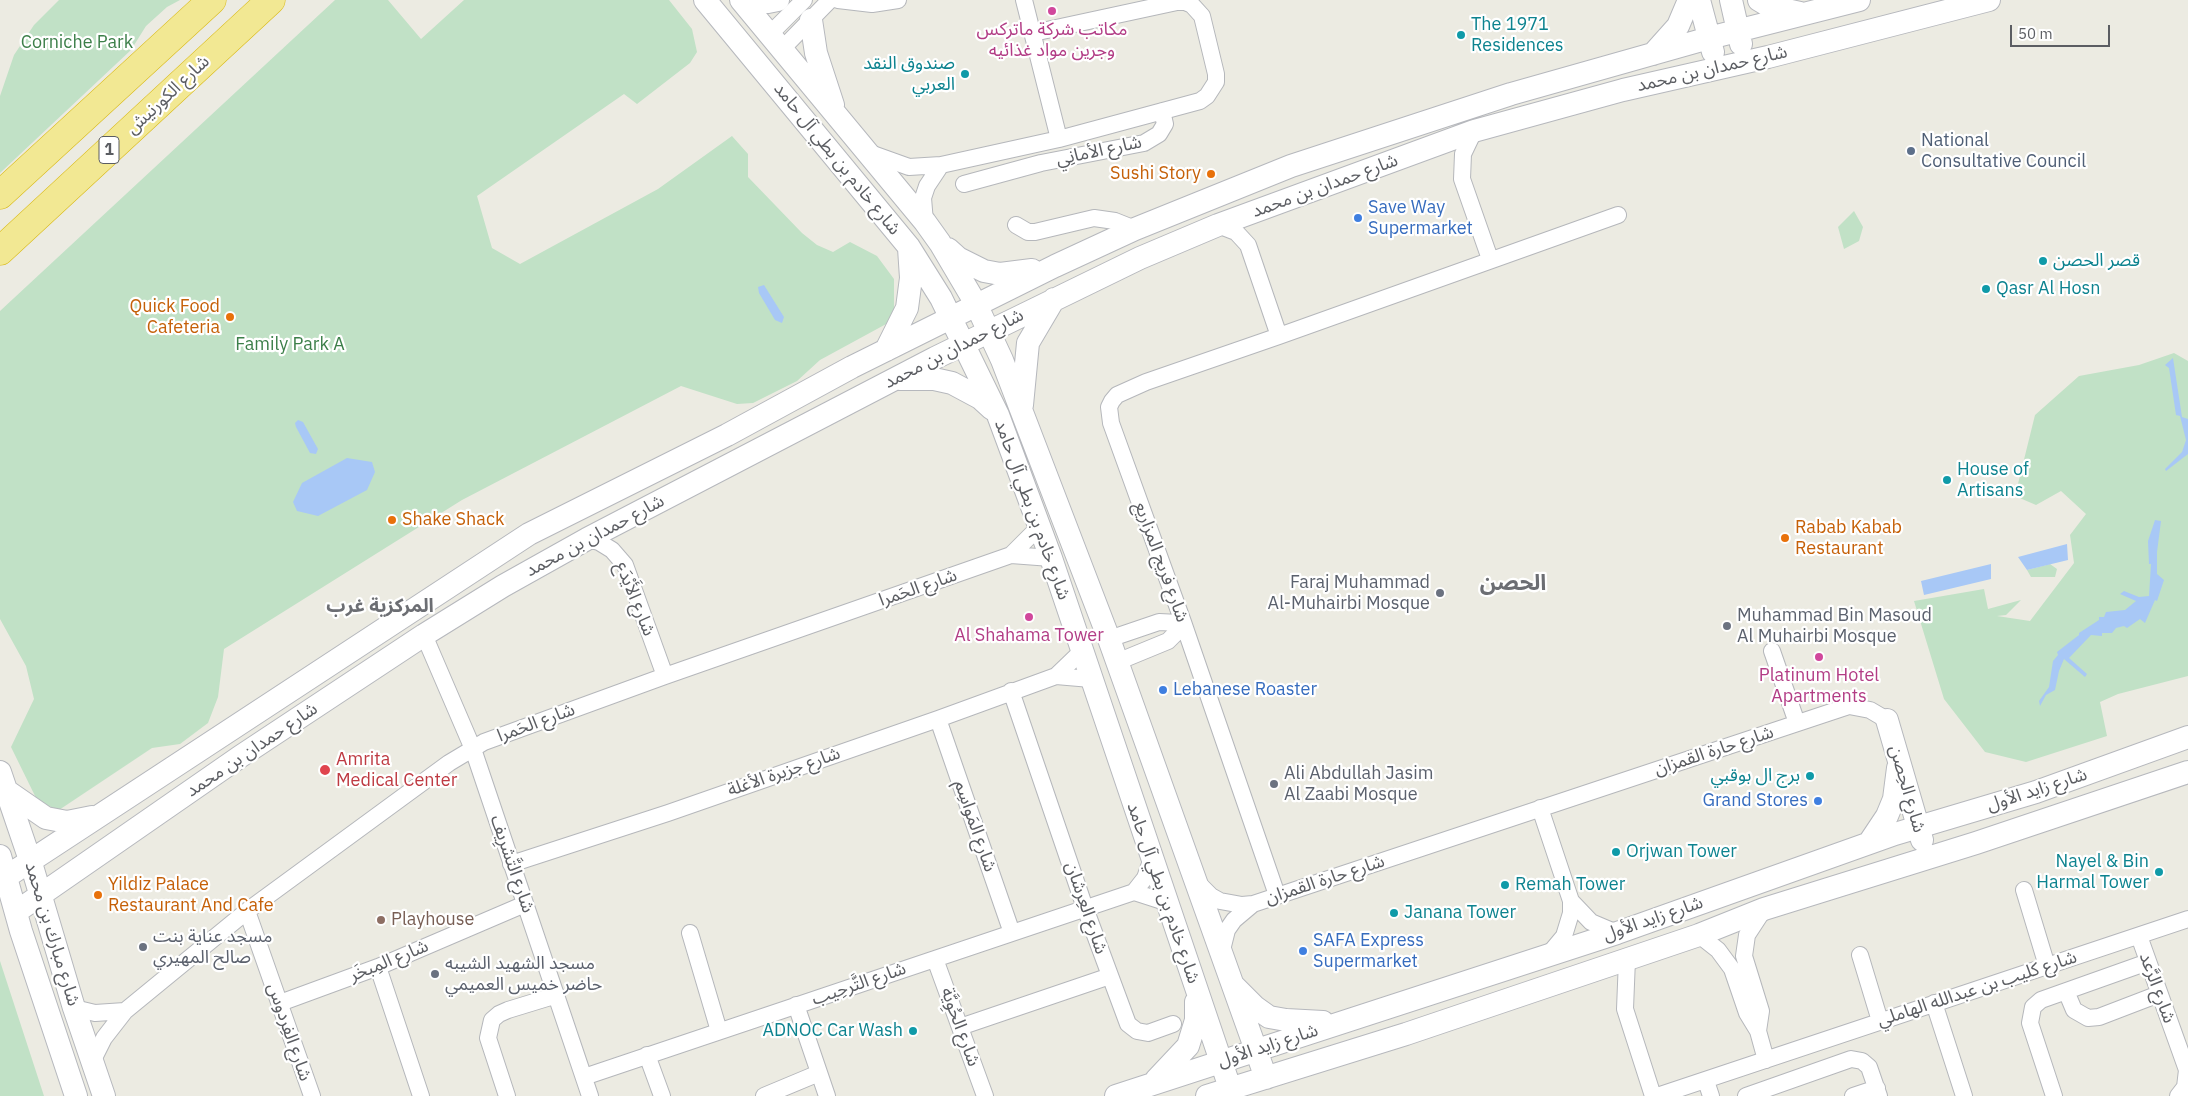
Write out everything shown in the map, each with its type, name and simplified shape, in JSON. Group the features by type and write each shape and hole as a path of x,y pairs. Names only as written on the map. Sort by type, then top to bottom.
{"highway":[{"name":"1","path":"0,195 212,0"},
{"name":"شارع الكورنيش","path":"0,251 271,0"}],"main road":[{"name":"شارع خادم بن بطي آل حامد","path":"705,0 909,247 951,318 998,415 1040,526 1165,902 1230,1088"},
{"name":"شارع خادم بن بطي آل حامد","path":"741,0 838,120 925,222 940,243 976,304 1002,360 1109,639 1196,880 1229,981 1266,1078"},
{"path":"752,0 768,2 778,0"},
{"path":"1653,54 1678,26 1689,0"},
{"path":"1699,0 1717,68"},
{"path":"1731,0 1746,62"},
{"path":"1759,0 1787,12 1806,14"},
{"name":"شارع حمدان بن محمد","path":"6,877 31,863 102,814 529,534 727,435 976,304 1055,266 1135,229 1291,166 1511,94 1709,38 1859,0"},
{"name":"شارع حمدان بن محمد","path":"16,912 241,756 424,635 503,586 587,539 894,379 1054,299 1218,225 1474,131 1623,90 1746,62 1989,0"},
{"path":"808,10 816,53 838,120"},
{"path":"940,243 958,258 984,271 1015,273 1055,266"},
{"path":"886,350 907,308 910,296 909,247"},
{"path":"1021,413 1028,343 1054,299"},
{"path":"894,379 934,378 952,383 980,398 998,415"},
{"name":"شارع الحِصن","path":"1887,720 1928,858"},
{"name":"شارع زايد الأول","path":"1116,1096 1617,933 1869,843 2036,792 2188,737"},
{"path":"1869,843 1887,816 1894,799 1898,783 1898,757"},
{"name":"شارع زايد الأول","path":"1207,1096 1406,1034 1699,935 1764,909 1957,849 2188,772"},
{"path":"3,781 38,814 56,821 67,822 102,814"},
{"name":"شارع مبارك بن محمد","path":"3,781 31,863 74,1008 104,1096"},
{"name":"شارع الحِصن","path":"1949,818 1957,849"},
{"name":"شارع مبارك بن محمد","path":"0,856 16,912 76,1096"},
{"path":"1229,981 1255,1007 1269,1017 1286,1020 1339,1023"},
{"path":"1149,1085 1174,1064 1190,1041 1196,1020 1195,990"}],"street":[{"path":"776,42 808,10 830,0"},
{"path":"838,0 878,4 898,0"},
{"path":"1024,0 1059,139"},
{"name":"شارع الأمانِي","path":"864,150 886,160 909,167 941,165 1059,139 1200,101 1207,96 1216,82 1216,74 1202,16 1192,5 1177,2 1033,34"},
{"name":"شارع الأمانِي","path":"1017,147 1041,163 1144,143 1159,134 1165,124 1162,112"},
{"path":"1474,131 1463,154 1462,179 1490,260"},
{"path":"964,184 1041,163"},
{"path":"925,222 923,198 927,186 941,165"},
{"name":"شارع فريج المزاريع","path":"1277,895 1109,415 1112,400 1124,391 1618,215"},
{"path":"1016,225 1028,232 1034,232 1084,219 1100,218 1115,221 1135,229"},
{"path":"1218,225 1236,232 1248,245 1280,336"},
{"name":"شارع الحَمرا","path":"1011,555 1040,526"},
{"name":"شارع الأَيْدَع","path":"587,539 599,542 612,550 625,565 665,676"},
{"name":"شارع الحَمرا","path":"93,1060 108,1033 125,1011 247,911 442,768 473,749 505,733 1011,555 1051,558"},
{"path":"1109,639 1159,622 1179,623 1177,632 1168,642 1117,662"},
{"name":"شارع التَّشرِيف","path":"424,635 473,749 590,1096"},
{"name":"شارع جزيرة الأغلة","path":"511,864 938,719 1056,676 1082,651"},
{"path":"1772,651 1797,723"},
{"name":"شارع جزيرة الأغلة","path":"1056,676 1091,679"},
{"name":"شارع العِرشان","path":"960,1027 1110,976 1012,692"},
{"name":"شارع حارة القمزان","path":"1196,880 1202,888 1220,901 1242,905 1253,904 1849,706 1870,710 1887,720"},
{"name":"شارع المَواسِم","path":"938,719 1012,933"},
{"path":"1540,808 1571,901 1571,913 1564,936 1549,954"},
{"path":"1152,861 1145,878 1134,892 1165,902"},
{"path":"2024,890 2047,966"},
{"name":"شارع التَّرحِيب","path":"584,1077 1134,892"},
{"path":"1571,901 1591,922 1617,933"},
{"name":"شارع المِبخَر","path":"280,1002 378,967 525,904"},
{"name":"شارع حارة القمزان","path":"1221,954 1227,930 1234,920 1253,904"},
{"path":"1758,1031 1761,1012 1744,956 1747,935 1764,909"},
{"name":"شارع الفِردوس","path":"247,911 312,1096"},
{"name":"شارع كليب بن عبدالله الهاملي","path":"1627,959 1625,1009 1655,1096 1708,1088 1766,1060 2188,919"},
{"path":"690,933 719,1031"},
{"path":"1699,935 1718,950 1728,964 1747,1013 1758,1031 1766,1060"},
{"name":"شارع الرَّعد","path":"2139,936 2187,1070 2184,1087 2178,1096"},
{"path":"1860,955 1880,1021"},
{"name":"شارع الحُوِيَّة","path":"935,959 985,1096"},
{"path":"2054,1096 2030,1017 2037,1003 2148,962"},
{"path":"378,967 421,1096"},
{"path":"1110,976 1132,1028 1148,1033 1173,1024"},
{"path":"2066,991 2074,1010 2088,1018 2099,1017 2159,994"},
{"path":"507,1096 488,1038 492,1020 508,1010 557,995"},
{"path":"1934,1003 1964,1096"},
{"path":"796,1006 827,1096"},
{"path":"74,1008 95,1013 125,1011"},
{"path":"647,1056 662,1096"},
{"path":"1746,1096 1851,1059 1862,1061 1866,1064 1871,1071 1878,1092 1853,1096"},
{"path":"764,1096 820,1073"}],"green space":[{"name":"Corniche Park","path":"59,0 180,0 167,7 146,26 131,50 0,173 0,96 14,55 34,25"},
{"name":"Family Park A","path":"335,0 388,0 421,39 464,0 669,0 692,29 697,52 690,63 637,104 624,94 477,196 492,248 520,264 658,189 732,136 748,154 748,177 802,233 817,245 833,252 850,242 877,256 894,279 894,313 888,323 820,360 797,381 753,403 737,404 681,386 462,500 224,649 218,697 208,723 180,744 152,748 59,810 38,802 11,747 34,699 26,666 0,619 0,311"},
{"path":"1854,211 1863,227 1859,241 1844,249 1838,227"},
{"path":"2174,353 2188,361 2188,676 2118,694 2100,702 2107,736 2026,762 1985,752 1944,699 1914,601 1984,589 1988,609 2021,600 2006,615 1997,616 2030,621 2074,563 2070,535 2086,514 2061,491 2036,505 2015,496 2035,415 2079,376 2139,365"},
{"path":"2050,564 2057,569 2055,577 2031,577 2027,570"},
{"path":"0,961 44,1096 0,1096"}],"water":[{"path":"764,285 784,317 782,323 775,320 759,293 758,287"},
{"path":"2173,358 2182,417 2188,419 2188,454 2166,471 2165,469 2182,452 2186,440 2180,416 2176,415 2169,368 2165,365"},
{"path":"298,420 303,422 318,449 316,454 310,453 296,427 295,423"},
{"path":"347,458 372,462 375,472 367,490 318,516 297,511 293,502 302,483"},
{"path":"2155,520 2161,521 2157,552 2157,574 2164,580 2157,601 2155,600 2145,623 2140,619 2127,628 2124,626 2116,628 2112,633 2102,633 2102,636 2091,635 2069,658 2087,674 2085,677 2064,659 2055,690 2046,695 2040,706 2039,701 2049,687 2053,661 2058,655 2057,652 2079,635 2079,633 2099,620 2099,617 2104,617 2106,612 2125,610 2136,601 2120,594 2124,591 2139,597 2149,596 2151,564 2149,564 2148,541"},
{"path":"2067,544 2068,560 2027,570 2018,557"},
{"path":"1991,564 1991,579 1924,595 1921,581"}],"place":[{"name":"مكاتب شركة ماتركس وجرين مواد غذائيه","path":"1052,11"},
{"name":"The 1971 Residences","path":"1461,35"},
{"name":"صندوق النقد العربي","path":"965,74"},
{"name":"National Consultative Council","path":"1911,151"},
{"name":"Sushi Story","path":"1211,174"},
{"name":"Save Way Supermarket","path":"1358,218"},
{"name":"قصر الحصن","path":"2043,261"},
{"name":"Qasr Al Hosn","path":"1986,289"},
{"name":"Quick Food Cafeteria","path":"230,317"},
{"name":"House of Artisans","path":"1947,480"},
{"name":"Shake Shack","path":"392,520"},
{"name":"Rabab Kabab Restaurant","path":"1785,538"},
{"name":"Faraj Muhammad Al-Muhairbi Mosque","path":"1440,593"},
{"name":"Al Shahama Tower","path":"1029,617"},
{"name":"Muhammad Bin Masoud Al Muhairbi Mosque","path":"1727,626"},
{"name":"Platinum Hotel Apartments","path":"1819,657"},
{"name":"Lebanese Roaster","path":"1163,690"},
{"name":"Amrita Medical Center","path":"325,770"},
{"name":"برج ال بوقبي","path":"1810,776"},
{"name":"Ali Abdullah Jasim Al Zaabi Mosque","path":"1274,784"},
{"name":"Grand Stores","path":"1818,801"},
{"name":"Orjwan Tower","path":"1616,852"},
{"name":"Nayel & Bin Harmal Tower","path":"2159,872"},
{"name":"Remah Tower","path":"1505,885"},
{"name":"Yildiz Palace Restaurant And Cafe","path":"98,895"},
{"name":"Janana Tower","path":"1394,913"},
{"name":"Playhouse","path":"381,920"},
{"name":"مسجد عناية بنت صالح المهيري","path":"143,947"},
{"name":"SAFA Express Supermarket","path":"1303,951"},
{"name":"مسجد الشهيد الشيبه حاضر خميس العميمي","path":"435,974"},
{"name":"ADNOC Car Wash","path":"913,1031"}],"district":[{"name":"الحصن","path":"1513,584"},
{"name":"المركزية غرب","path":"380,607"}]}
